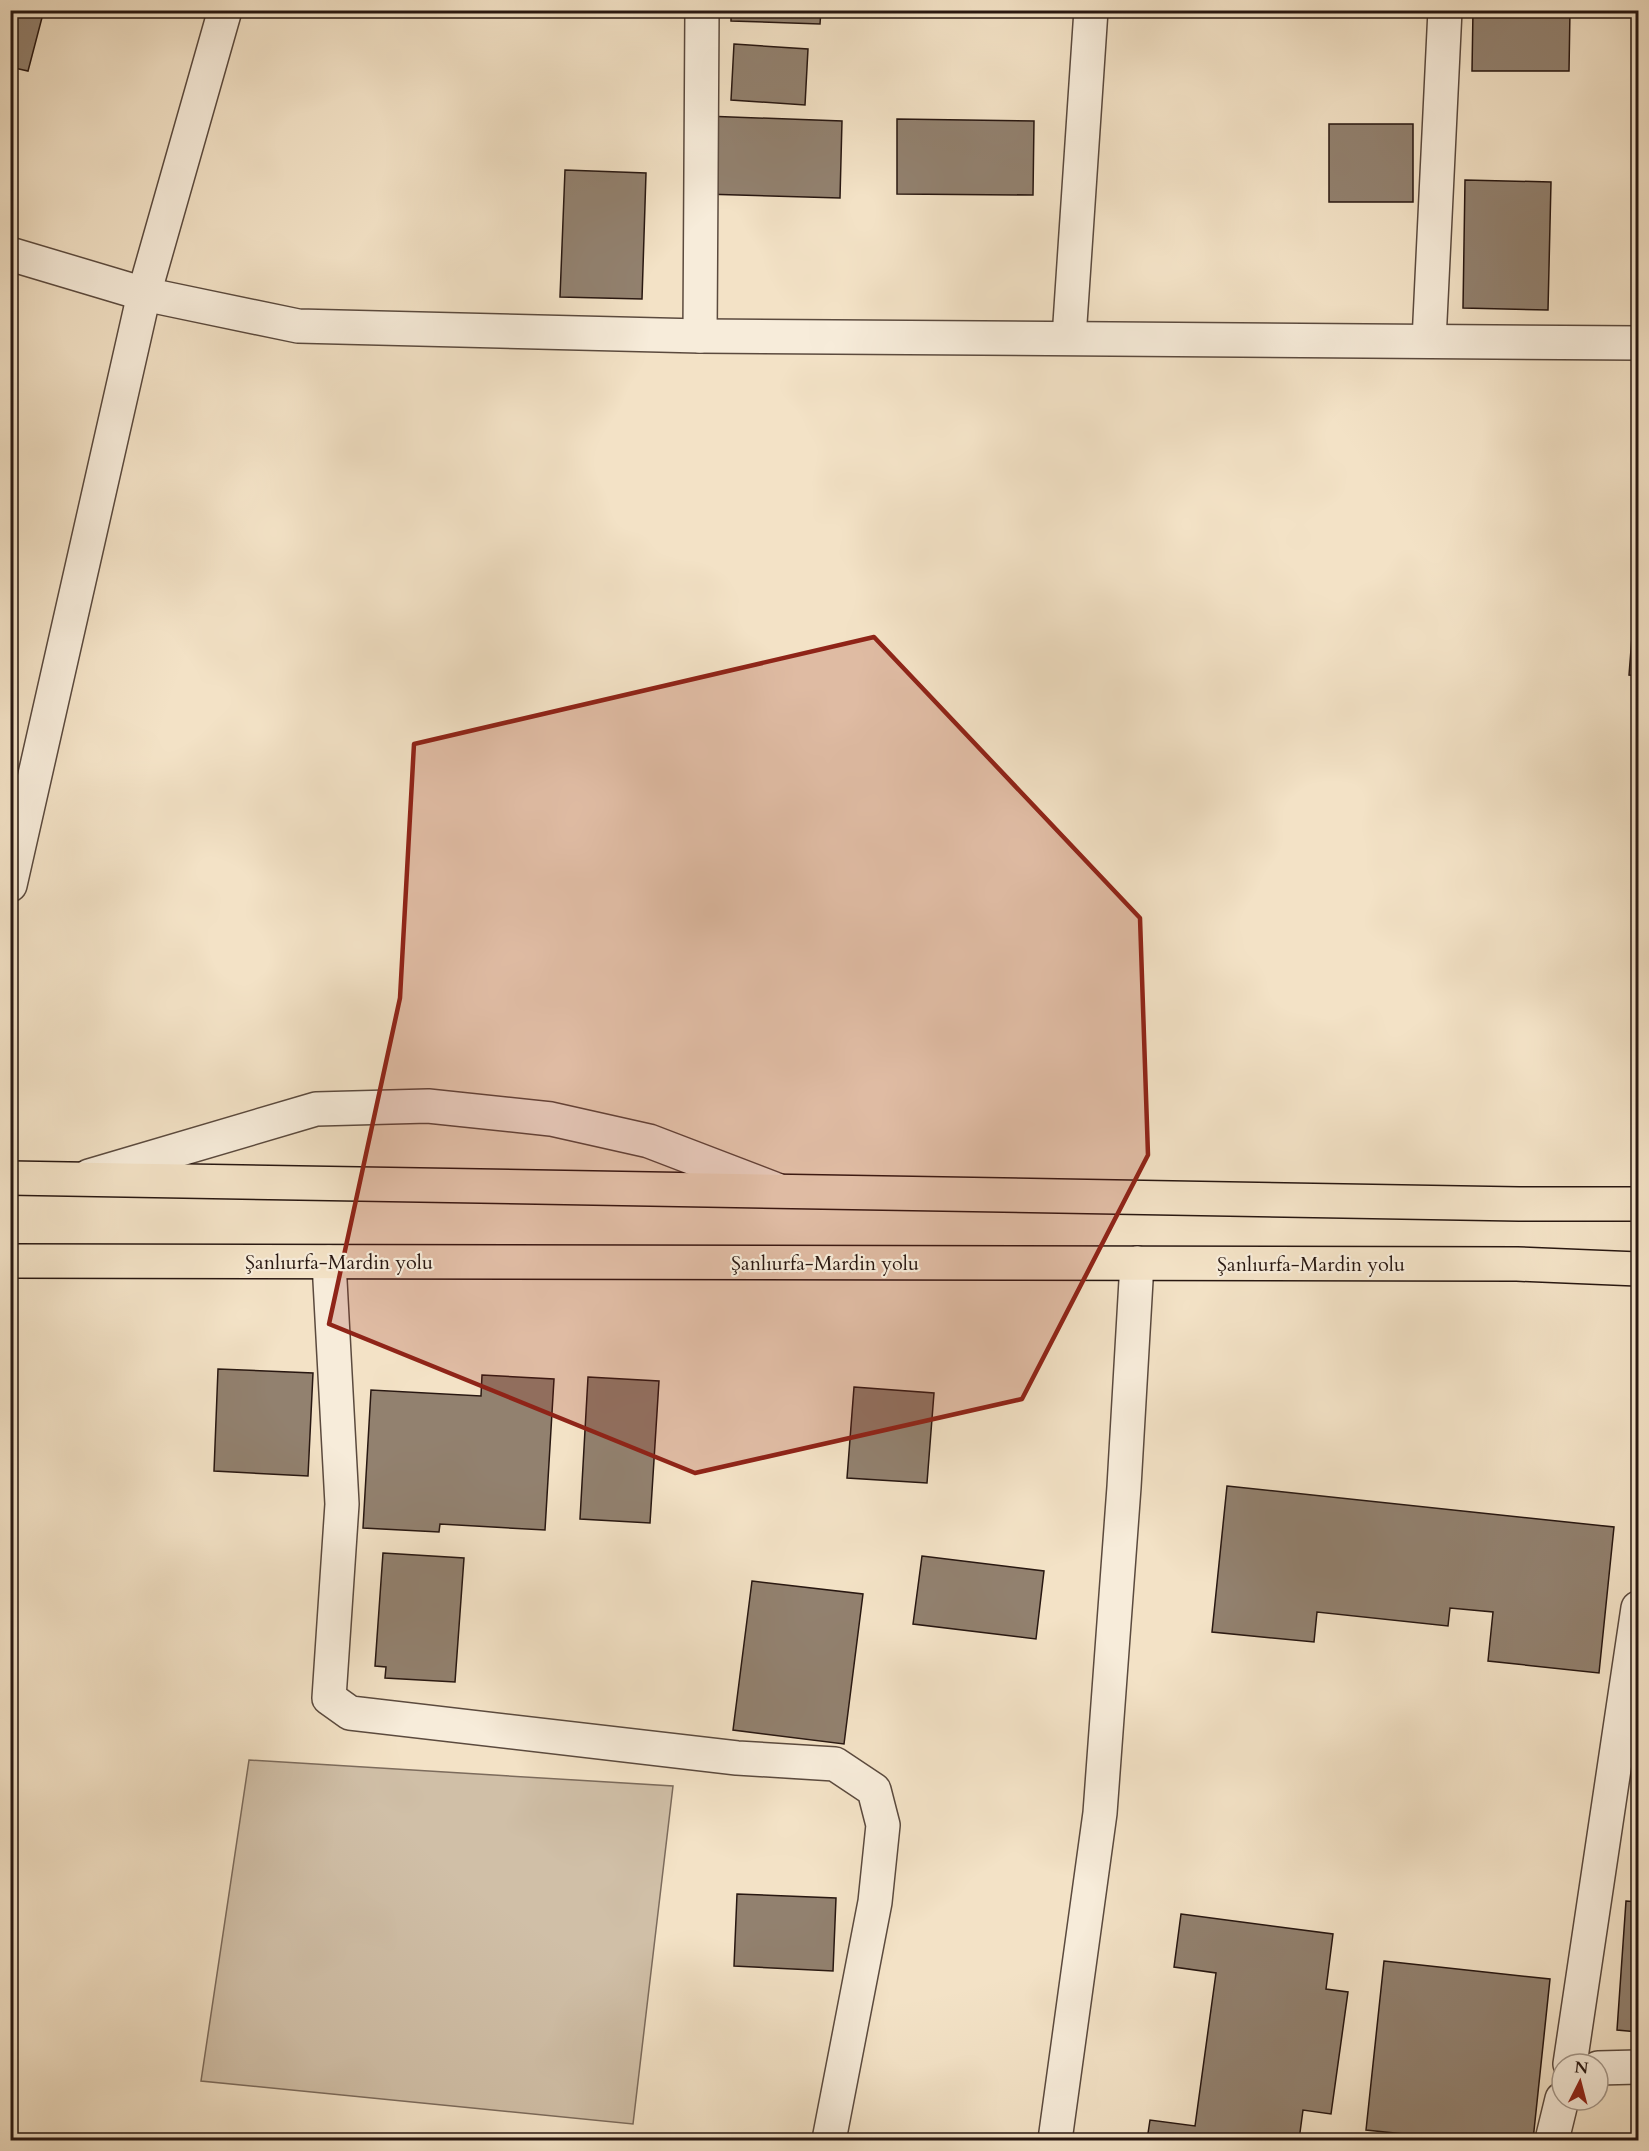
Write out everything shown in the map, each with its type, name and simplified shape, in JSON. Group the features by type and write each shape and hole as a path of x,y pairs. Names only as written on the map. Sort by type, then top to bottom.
{"highway":[{"path":"10,1178 1519,1204 1638,1204"},
{"name":"Şanlıurfa-Mardin yolu","path":"10,1261 1517,1264 1638,1269"}],"street":[{"path":"10,885 144,294 225,10"},
{"path":"700,336 702,10"},
{"path":"1069,339 1090,10"},
{"path":"1429,341 1445,10"},
{"path":"10,254 144,294 298,326 700,336 1638,343"},
{"path":"79,1179 316,1109 428,1107 551,1119 649,1141 782,1192"},
{"path":"329,1262 342,1504 329,1698 350,1713 737,1758 835,1764 874,1790 883,1825 875,1902 829,2140"},
{"path":"1055,2140 1100,1813 1124,1487 1137,1263"},
{"path":"1572,2052 1633,1692 1638,1608"},
{"path":"1610,2068 1638,2067"},
{"path":"1552,2140 1559,2112"}],"highlighted area":[{"path":"874,637 1140,918 1148,1155 1022,1399 695,1473 329,1324 400,998 414,744"}],"shaded area":[{"path":"249,1760 673,1786 633,2124 201,2081"}],"building":[{"path":"10,10 44,10 28,71 10,67"},
{"path":"731,10 821,10 820,24 731,21"},
{"path":"1473,10 1570,10 1569,71 1472,71"},
{"path":"734,44 808,49 805,105 731,100"},
{"path":"705,116 842,121 840,198 703,194"},
{"path":"897,119 1034,121 1033,195 897,194"},
{"path":"1329,124 1413,124 1413,202 1329,202"},
{"path":"565,170 646,173 642,299 560,297"},
{"path":"1465,180 1551,182 1548,310 1463,308"},
{"path":"1633,624 1638,625 1638,676 1629,675"},
{"path":"218,1369 313,1373 308,1476 214,1471"},
{"path":"482,1375 554,1379 545,1530 440,1524 439,1532 363,1528 371,1390 481,1396"},
{"path":"588,1377 659,1381 650,1523 580,1519"},
{"path":"854,1387 934,1393 927,1483 847,1478"},
{"path":"1227,1486 1614,1527 1599,1673 1488,1661 1493,1612 1450,1608 1448,1626 1317,1612 1314,1642 1212,1632"},
{"path":"383,1553 464,1558 455,1682 385,1678 386,1667 375,1666"},
{"path":"922,1556 1044,1571 1036,1639 913,1624"},
{"path":"752,1581 863,1594 844,1744 733,1730"},
{"path":"737,1894 836,1898 833,1971 734,1966"},
{"path":"1626,1901 1638,1902 1638,2032 1617,2030"},
{"path":"1181,1914 1333,1934 1326,1989 1348,1992 1331,2114 1303,2110 1299,2140 1147,2140 1150,2120 1195,2126 1216,1973 1174,1967"},
{"path":"1384,1961 1550,1979 1533,2140 1462,2140 1366,2130"}]}
